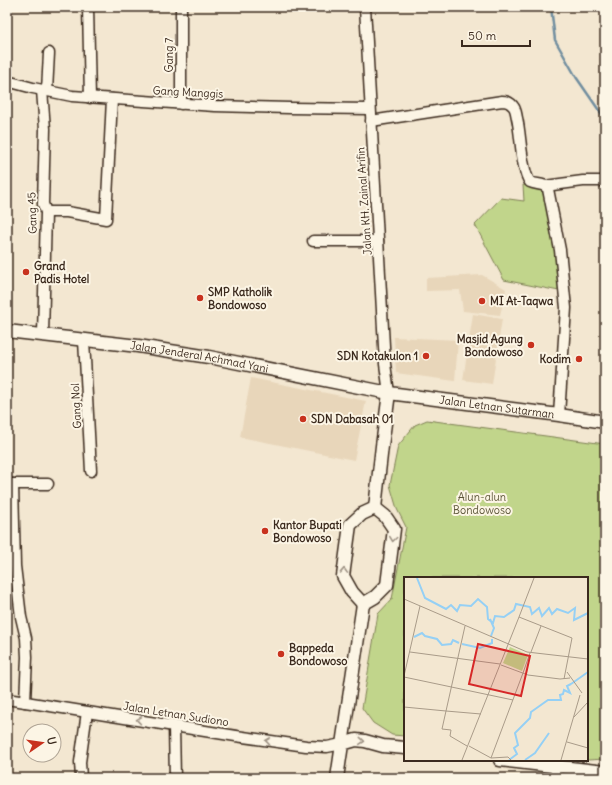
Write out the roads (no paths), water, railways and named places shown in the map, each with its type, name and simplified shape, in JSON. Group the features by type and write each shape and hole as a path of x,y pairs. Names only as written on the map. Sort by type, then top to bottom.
{"main road":[{"name":"Jalan Jenderal Achmad Yani","path":"7,331 138,346 209,357 389,394"},
{"name":"Jalan Letnan Sutarman","path":"389,394 605,422"},
{"path":"376,508 389,394"},
{"path":"363,604 375,597 387,585 389,571 394,529 385,516 376,508"},
{"path":"363,604 352,592 343,576 350,525 362,514 376,508"},
{"path":"337,778 363,604"},
{"path":"342,744 356,740 383,746 404,748"},
{"path":"505,761 556,772 605,772"}],"street":[{"path":"88,7 90,98"},
{"name":"Gang 7","path":"181,7 181,104"},
{"name":"Jalan KH. Zainal Arifin","path":"364,7 385,364 389,394"},
{"name":"Gang 45","path":"43,335 46,212 43,204 45,91 50,53"},
{"name":"Gang Manggis","path":"7,81 45,91 90,98 216,106 370,108"},
{"path":"46,212 67,212 106,219 112,99"},
{"path":"370,120 502,101 508,102 512,105 516,112 519,124 524,166 528,179 531,183 546,186 583,181 605,181"},
{"path":"546,186 560,250 566,304 558,415"},
{"path":"313,242 378,241"},
{"name":"Gang Nol","path":"84,340 91,471"},
{"path":"25,702 27,657 26,638 21,617 15,566 10,484 48,484"},
{"name":"Jalan Letnan Sudiono","path":"7,699 306,746 327,747 342,744"},
{"path":"80,778 80,762 86,712"},
{"path":"174,726 175,778"}],"waterway":[{"path":"551,7 555,40 576,77 605,119"}],"place":[{"name":"Grand Padis Hotel","path":"26,272"},
{"name":"SMP Katholik Bondowoso","path":"200,298"},
{"name":"MI At-Taqwa","path":"482,301"},
{"name":"Masjid Agung Bondowoso","path":"531,345"},
{"name":"SDN Kotakulon 1","path":"426,356"},
{"name":"Kodim","path":"579,359"},
{"name":"SDN Dabasah 01","path":"303,419"},
{"name":"Kantor Bupati Bondowoso","path":"265,531"},
{"name":"Bappeda Bondowoso","path":"281,654"}],"park label":[{"name":"Alun-alun Bondowoso","path":"482,503"}]}
